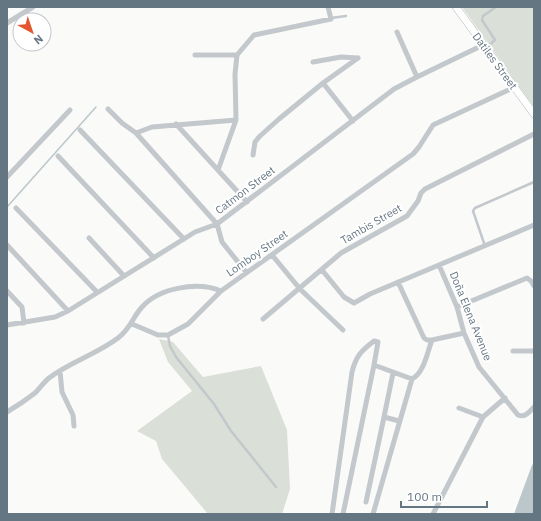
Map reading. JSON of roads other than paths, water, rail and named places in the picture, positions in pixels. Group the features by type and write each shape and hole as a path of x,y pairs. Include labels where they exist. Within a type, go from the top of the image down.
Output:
{"main road":[{"name":"Datiles Street","path":"456,7 534,114"}],"street":[{"path":"7,23 33,7"},
{"path":"218,170 236,120 235,74 237,55 254,35 331,18 328,7"},
{"path":"397,32 417,77"},
{"name":"Catmon Street","path":"7,325 55,317 68,311 184,238 195,232 217,224 394,89 484,47"},
{"path":"195,56 237,55"},
{"path":"253,155 255,142 260,136 323,84 358,58 341,57 313,62"},
{"path":"323,84 353,121"},
{"name":"Lomboy Street","path":"7,412 36,392 49,378 75,361 109,344 119,337 132,324 142,307 165,292 200,286 212,287 221,290 413,154 433,125 515,87"},
{"path":"108,109 122,123 136,133 217,224 222,242 246,272"},
{"path":"7,177 70,110"},
{"path":"136,133 152,127 236,120"},
{"path":"176,124 247,202"},
{"path":"80,130 184,238"},
{"name":"Tambis Street","path":"264,319 341,253 407,216 425,189 534,134"},
{"path":"58,156 154,258"},
{"path":"16,208 97,292"},
{"path":"322,270 344,297 354,303 370,294 534,225"},
{"path":"89,238 124,276"},
{"path":"7,245 68,311"},
{"path":"272,255 300,289 343,330"},
{"name":"Doña Elena Avenue","path":"439,265 457,307 464,333 479,367 518,415 525,415 534,408"},
{"path":"457,307 527,278 531,280 534,286"},
{"path":"398,282 424,338 427,340 432,340 464,333"},
{"path":"132,324 158,335 168,335 188,324 221,290"},
{"path":"7,291 22,308 24,323"},
{"path":"373,514 412,379 421,371 432,340"},
{"path":"332,514 352,372 355,360 359,354 374,341 378,342 374,365 343,514"},
{"path":"513,351 534,351"},
{"path":"374,365 412,379"},
{"path":"60,371 62,392 73,415 74,426"},
{"path":"366,502 393,373"},
{"path":"433,514 483,417 505,398"},
{"path":"459,408 483,417"},
{"path":"384,417 399,421"},
{"path":"372,475 383,478"}],"lane":[{"path":"484,47 495,40 482,20 483,16 496,7"},
{"path":"331,18 346,16"},
{"path":"485,246 473,211 475,208 534,182"},
{"path":"168,335 170,346 176,358 214,404 231,431 276,487"}],"waterway":[{"path":"7,207 96,107"}]}
